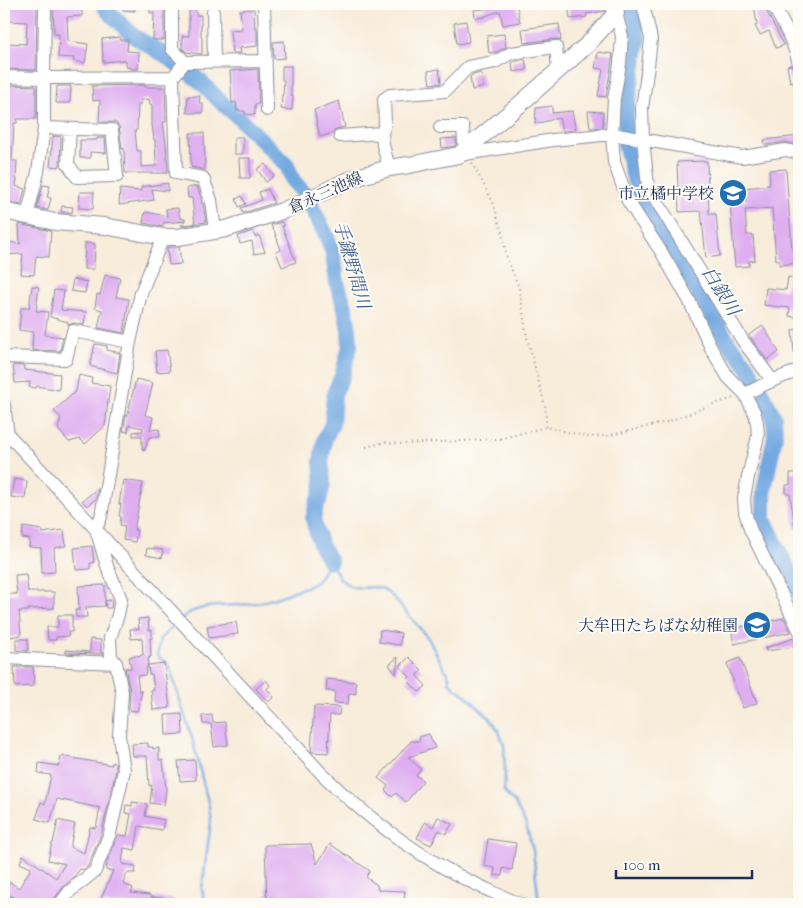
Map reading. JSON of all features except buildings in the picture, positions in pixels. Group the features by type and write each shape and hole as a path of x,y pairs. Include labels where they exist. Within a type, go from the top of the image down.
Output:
{"main road":[{"name":"倉永三池線","path":"4,211 55,222 112,228 163,237 178,237 226,229 282,211 344,182 388,168 465,153 589,43 614,8"}],"street":[{"path":"27,216 38,172 44,128 45,4"},
{"path":"172,4 172,49 184,62 265,61"},
{"path":"264,4 267,110"},
{"path":"643,4 651,39 642,108 648,187 743,341 770,381"},
{"path":"772,4 788,32 799,64"},
{"path":"614,8 622,36 620,64 614,99 612,134 614,162 628,201 662,253 689,300 712,350 728,377 748,393 755,414 758,436 744,498 745,512 750,529 799,630"},
{"path":"214,12 214,62"},
{"path":"388,168 382,134 385,124 384,99 390,96 445,91 468,67 495,62 511,53 556,47 558,71"},
{"path":"184,62 173,77 176,173 203,178 211,200 215,231"},
{"path":"4,77 173,77"},
{"path":"440,127 463,127 465,153 553,140 612,134 742,157 786,150 799,152"},
{"path":"44,128 112,130 117,176 77,177 68,164 70,129"},
{"path":"340,136 382,134"},
{"path":"60,904 70,891 95,870 110,833 124,770 119,736 122,692 116,663 111,657 110,638 118,615 120,599 107,566 96,529 101,517 130,342 141,293 163,237"},
{"path":"4,356 66,359 73,330 130,342"},
{"path":"748,393 770,381 799,371"},
{"path":"4,405 5,436 96,529 322,774 376,822 434,863 467,881 521,904"},
{"path":"4,658 116,663"},
{"path":"4,901 9,904"}],"path":[{"path":"465,153 493,202 502,232 507,259 519,287 527,337 545,406 546,427"},
{"path":"366,447 385,442 399,444 499,439 546,427 589,437 611,435 667,422 748,393"}],"waterway":[{"name":"手鎌野間川","path":"103,4 135,37 167,56 200,81 287,165 293,181 305,194 326,235 333,253 337,283 345,308 350,346 342,376 334,394 332,424 325,438 321,461 323,484 313,519 320,544 330,561"},
{"name":"白銀川","path":"630,4 636,23 638,40 626,114 625,143 638,194 728,342 748,367 774,417 775,436 764,490 764,519 799,593"},
{"path":"4,361 8,403"},
{"path":"4,466 8,446"},
{"path":"182,618 198,609 262,602 310,586 318,581 330,561 340,579 350,586 383,589 393,597 428,638 449,677 449,682 492,720 499,732 504,744 504,791 514,802 526,825 533,850 539,904"},
{"path":"176,623 160,639 157,656 169,665 192,738 209,806 211,821 202,889 205,904"}],"place":[{"name":"市立橘中学校","path":"733,193"},
{"name":"大牟田たちばな幼稚園","path":"757,625"}]}
